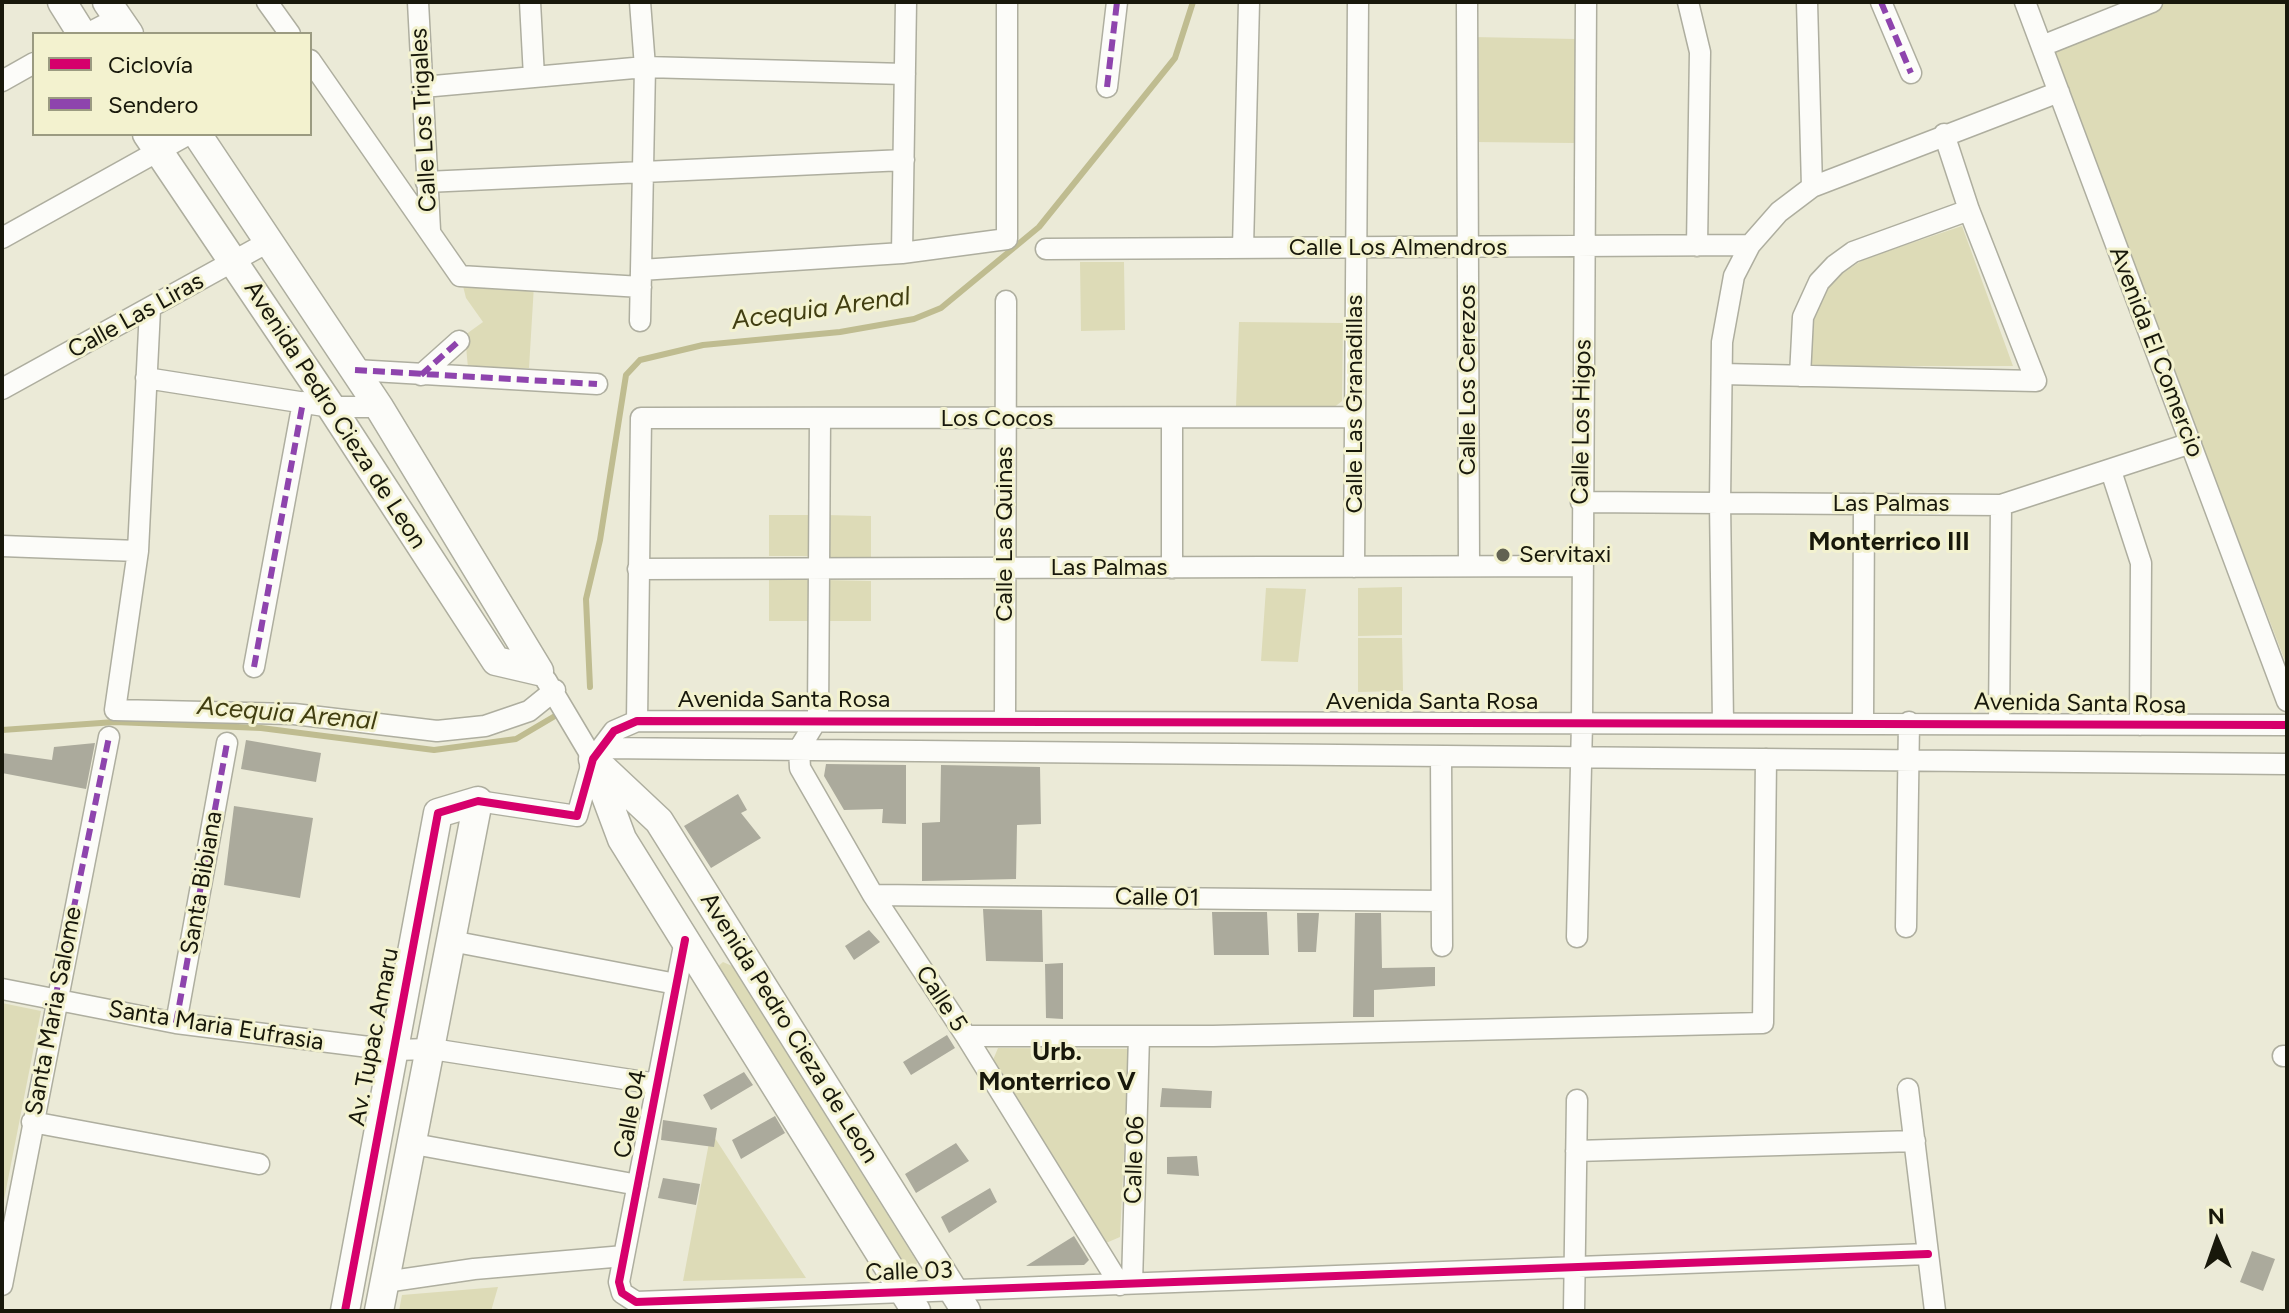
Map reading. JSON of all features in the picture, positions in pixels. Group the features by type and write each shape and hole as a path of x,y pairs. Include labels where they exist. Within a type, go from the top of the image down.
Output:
{"street":[{"path":"267,2 289,32"},
{"name":"Calle Los Trigales","path":"418,2 430,232 460,276 641,278"},
{"path":"530,2 534,77"},
{"path":"640,2 645,67 640,321"},
{"path":"902,253 906,2"},
{"path":"641,278 902,253 1007,239 1007,2"},
{"path":"1107,87 1117,2"},
{"path":"1243,248 1249,2"},
{"name":"Calle Las Granadillas","path":"1354,567 1358,2"},
{"name":"Calle Los Cerezos","path":"1467,2 1469,566"},
{"name":"Calle Los Higos","path":"1577,937 1582,757 1580,566 1586,2"},
{"path":"1688,2 1698,32 1700,52 1697,246"},
{"path":"1807,2 1812,187"},
{"path":"1881,2 1911,73"},
{"name":"Avenida El Comercio","path":"2025,2 2287,701"},
{"path":"2042,46 2152,2"},
{"path":"78,17 118,18"},
{"path":"312,63 430,232"},
{"path":"2,81 32,64"},
{"path":"423,87 645,67 905,74"},
{"path":"1723,723 1720,502 1725,308 1734,276 1750,245 1779,212 1812,187 2059,92"},
{"path":"1722,374 2036,381 1969,210 1944,134"},
{"path":"2,238 152,142 180,136"},
{"name":"Avenida Pedro Cieza de Leon","path":"198,136 379,407 557,697 597,754 659,821 960,1301"},
{"name":"Avenida Pedro Cieza de Leon","path":"152,142 331,407 496,661 557,697"},
{"path":"426,182 904,160"},
{"path":"1800,376 1803,317 1819,282 1827,273 1853,252 1969,210"},
{"name":"Calle Las Liras","path":"2,389 270,241"},
{"name":"Calle Los Almendros","path":"1046,249 1750,245"},
{"name":"Calle Las Quinas","path":"1005,720 1006,301"},
{"path":"150,309 138,551 115,710 294,714 437,731 500,721 557,697"},
{"path":"421,375 459,341"},
{"path":"355,370 597,384"},
{"path":"146,378 331,407 379,407"},
{"path":"254,667 303,402"},
{"name":"Los Cocos","path":"638,569 641,418 1353,417"},
{"path":"1172,418 1172,568"},
{"path":"799,749 818,718 820,419"},
{"name":"Las Palmas","path":"1581,502 2001,505 2191,443"},
{"path":"2111,471 2141,563 2140,725"},
{"path":"1863,723 1864,504"},
{"path":"1999,723 2001,505"},
{"path":"2,546 138,551"},
{"name":"Las Palmas","path":"638,569 1580,566"},
{"path":"379,1311 414,1144 478,801 577,816 597,754 614,731 637,721 638,569"},
{"name":"Avenida Santa Rosa","path":"637,721 818,718 2287,725"},
{"path":"1906,927 1909,722"},
{"name":"Santa Maria Salome","path":"2,1285 5,1245 109,737"},
{"name":"Santa Bibiana","path":"176,1023 227,743"},
{"name":"Avenida Santa Rosa","path":"597,754 799,749 2287,764"},
{"name":"Calle 5","path":"799,749 800,768 873,895 1126,1284"},
{"name":"Avenida Pedro Cieza de Leon","path":"597,754 622,839 910,1301"},
{"path":"1441,756 1442,946"},
{"path":"966,1036 1213,1036 1763,1023 1766,759"},
{"name":"Av. Tupac Amaru","path":"345,1311 438,813 478,801"},
{"name":"Calle 01","path":"873,895 1441,901"},
{"name":"Calle 04","path":"624,1295 619,1282 685,940"},
{"path":"451,941 676,984"},
{"name":"Santa Maria Eufrasia","path":"2,989 176,1023 393,1050 432,1049 657,1084"},
{"name":"Calle 06","path":"1126,1284 1139,1036"},
{"path":"1908,1089 1935,1311"},
{"path":"1574,1311 1577,1100"},
{"path":"32,1122 259,1164"},
{"path":"1576,1151 1915,1141"},
{"path":"414,1144 638,1185"},
{"name":"Calle 03","path":"624,1295 643,1303 960,1301 1126,1284 1928,1254"},
{"path":"385,1282 474,1269 624,1256"}],"shaded area":[{"path":"2168,2 2287,2 2287,666 2049,49"},
{"path":"1473,37 1576,39 1574,143 1473,142"},
{"path":"1962,226 2013,366 1808,366 1812,315 1825,291 1843,273 1864,259"},
{"path":"1080,262 1124,262 1125,330 1081,331"},
{"path":"462,282 534,285 529,368 468,368 465,335 483,322 466,298"},
{"path":"1239,322 1343,323 1342,401 1332,409 1236,407"},
{"path":"769,515 813,515 813,556 769,556"},
{"path":"825,515 871,516 871,557 825,557"},
{"path":"769,579 813,579 814,621 769,621"},
{"path":"825,580 871,581 871,621 825,621"},
{"path":"1402,587 1402,635 1358,636 1358,588"},
{"path":"1266,588 1306,589 1298,662 1261,661"},
{"path":"1358,638 1402,638 1403,691 1358,692"},
{"path":"723,962 732,966 917,1262 914,1273 906,1274 715,969"},
{"path":"2,1003 41,1011 2,1210"},
{"path":"998,1048 1129,1049 1120,1237 1106,1243 993,1060"},
{"path":"711,1132 806,1278 683,1281"},
{"path":"498,1287 491,1311 399,1311 402,1295"}],"building":[{"path":"246,740 321,753 316,782 241,769"},
{"path":"95,743 86,789 2,773 2,753 52,760 54,747"},
{"path":"826,764 906,765 906,824 882,823 883,809 844,810 824,776"},
{"path":"941,765 1040,767 1041,824 1017,825 1016,879 922,881 922,823 940,822"},
{"path":"738,794 747,810 741,813 761,838 711,868 684,826"},
{"path":"234,806 313,818 300,898 224,885"},
{"path":"983,909 1042,910 1043,962 986,961"},
{"path":"1212,912 1267,912 1269,955 1214,955"},
{"path":"1297,913 1319,913 1316,952 1298,952"},
{"path":"1355,913 1381,913 1382,968 1435,967 1435,986 1374,990 1374,1017 1353,1017"},
{"path":"869,930 880,942 854,960 845,946"},
{"path":"1063,963 1063,1019 1046,1018 1045,964"},
{"path":"947,1035 955,1048 911,1075 903,1062"},
{"path":"744,1072 753,1085 711,1110 703,1095"},
{"path":"1162,1088 1212,1091 1211,1108 1160,1107"},
{"path":"775,1116 785,1133 741,1159 732,1140"},
{"path":"663,1120 717,1128 714,1147 661,1140"},
{"path":"956,1143 969,1161 916,1193 905,1174"},
{"path":"1197,1156 1199,1176 1167,1174 1167,1157"},
{"path":"663,1178 700,1184 696,1205 658,1198"},
{"path":"990,1188 997,1202 949,1233 941,1217"},
{"path":"1074,1236 1089,1260 1084,1265 1026,1266"},
{"path":"2252,1251 2275,1259 2263,1291 2240,1282"}],"waterway":[{"name":"Acequia Arenal","path":"590,687 586,599 600,540 626,375 640,360 703,345 840,332 914,319 941,308 1039,227 1175,58 1193,2"},
{"name":"Acequia Arenal","path":"2,730 115,722 261,728 434,750 516,739 560,713"}],"marked path":[{"path":"1107,87 1117,2"},
{"path":"1881,2 1911,73"},
{"path":"421,375 459,341"},
{"path":"355,370 597,384"},
{"path":"254,667 303,402"},
{"path":"55,999 109,737"},
{"path":"176,1023 227,743"}],"cycle path":[{"path":"345,1311 438,813 478,801 577,816 593,759 614,731 637,721 2287,725"},
{"path":"685,940 619,1282 622,1293 636,1302 1928,1254"}],"place":[{"name":"Servitaxi","path":"1503,555"}],"district":[{"name":"Monterrico III","path":"1889,542"},
{"name":"Urb. Monterrico V","path":"1057,1067"}]}
